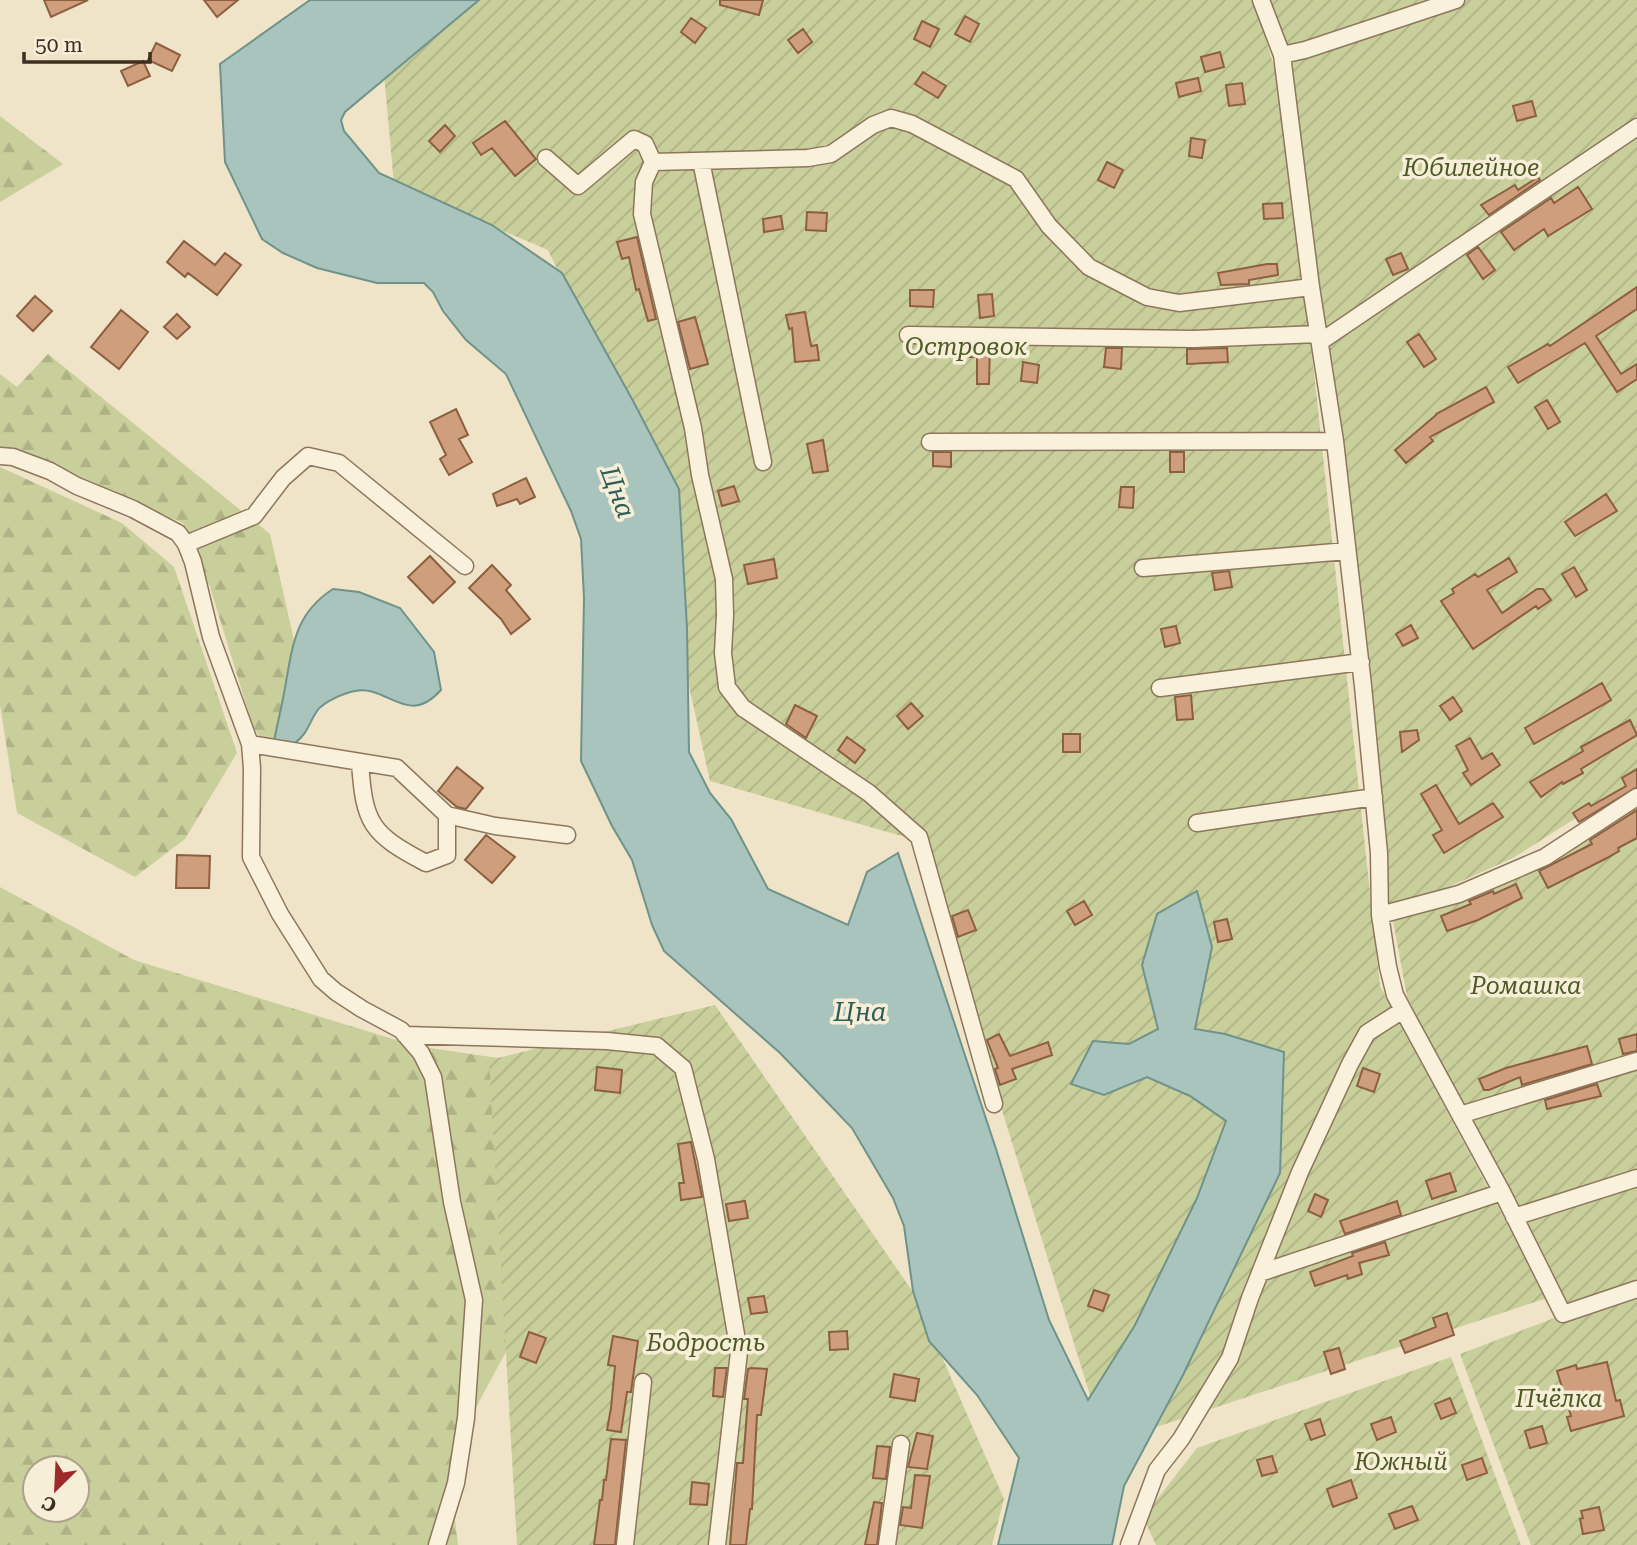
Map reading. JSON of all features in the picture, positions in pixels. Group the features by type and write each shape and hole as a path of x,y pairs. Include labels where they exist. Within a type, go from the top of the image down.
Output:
{"street":[{"path":"1261,0 1282,55 1311,287 1335,441 1374,796 1380,915 1395,995 1502,1192 1563,1314 1637,1289"},
{"path":"1282,55 1305,50 1456,0"},
{"path":"653,162 808,158 831,154 873,125 891,118 912,124 1016,179 1049,226 1089,267 1147,297 1179,303 1311,287"},
{"path":"908,335 1319,338 1637,127"},
{"path":"546,158 578,186 634,139 645,144 653,162 644,182 642,214 693,428 700,475 724,579 723,653 727,687 743,708 869,793 919,837 994,1104"},
{"path":"701,161 763,462"},
{"path":"930,442 1335,441"},
{"path":"0,456 13,457 50,471 133,509 178,533 186,544 211,637 250,744 251,857 280,914 321,979 335,992 401,1030 421,1053 437,1090 452,1202 474,1300 466,1418 456,1483 437,1545"},
{"path":"186,544 254,516 284,478 308,457 339,463 465,566"},
{"path":"1143,568 1347,551"},
{"path":"1160,688 1361,662"},
{"path":"250,744 397,768 447,815 495,826 567,835"},
{"path":"359,762 362,795 371,824 392,846 426,863 447,855 447,815"},
{"path":"1197,823 1374,796"},
{"path":"1380,915 1459,894 1545,857 1637,797"},
{"path":"1129,1545 1157,1470 1181,1439 1230,1358 1300,1172 1350,1064 1367,1032 1403,1010"},
{"path":"405,1035 607,1041 657,1046 683,1068 706,1159 739,1352 717,1545"},
{"path":"1460,1115 1637,1061"},
{"path":"1514,1217 1637,1178"},
{"path":"1260,1273 1502,1192"},
{"path":"625,1545 643,1382"},
{"path":"887,1545 901,1444"}],"green space":[{"name":"Островок","path":"457,0 1252,0 1275,70 1306,298 1380,986 1547,1298 1105,1444 919,841 710,781 630,419 548,250 394,185 383,63"},
{"name":"Юбилейное","path":"1266,0 1637,0 1637,779 1513,858 1442,890 1389,903 1347,485 1287,48"},
{"path":"0,116 63,164 0,202"},
{"path":"48,354 270,534 294,640 274,741 261,738 253,727 210,587 183,523 0,447 0,374 17,387"},
{"path":"0,467 122,523 174,567 237,753 185,839 135,877 17,813 0,705"},
{"name":"Ромашка","path":"1637,793 1637,1287 1569,1310 1407,997 1392,915 1517,869"},
{"path":"0,887 134,960 416,1046 540,1064 530,1307 473,1413 455,1520 458,1545 0,1545"},
{"name":"Бодрость","path":"715,1005 915,1295 1004,1499 992,1545 517,1545 489,1060"},
{"name":"Пчёлка","path":"1637,1291 1637,1545 1531,1545 1460,1354 1557,1317"},
{"name":"Южный","path":"1451,1357 1521,1545 1156,1545 1143,1517 1197,1448"}],"water":[{"name":"Цна","path":"310,0 479,0 345,112 341,120 344,131 379,173 492,225 562,273 679,489 687,628 689,752 710,793 731,819 768,889 848,925 867,872 898,853 996,1149 1049,1320 1088,1400 1135,1325 1197,1198 1226,1121 1190,1096 1147,1077 1104,1095 1071,1084 1093,1041 1129,1044 1158,1029 1142,965 1157,914 1197,891 1212,947 1195,1029 1225,1034 1284,1052 1280,1173 1183,1375 1124,1486 1112,1545 998,1545 1019,1458 977,1395 929,1341 913,1291 904,1226 893,1198 852,1128 780,1053 664,951 652,925 632,860 612,826 581,761 584,598 581,539 571,511 506,374 466,340 424,283 377,283 317,268 283,253 262,239 225,162 220,64"},
{"path":"333,589 359,592 400,608 434,652 441,690 429,701 418,705 407,705 377,693 350,692 324,704 295,743 274,741 294,641 311,608"}],"building":[{"path":"44,0 88,0 51,17"},
{"path":"204,0 238,0 217,17"},
{"path":"720,0 763,0 759,15 720,5"},
{"path":"965,16 979,24 970,42 955,34"},
{"path":"691,18 706,28 695,43 681,32"},
{"path":"922,21 939,29 930,47 914,39"},
{"path":"803,29 812,42 798,53 788,40"},
{"path":"156,43 180,55 172,71 148,60"},
{"path":"1220,52 1224,67 1205,72 1201,57"},
{"path":"143,61 150,76 128,86 121,71"},
{"path":"923,72 946,86 938,98 915,84"},
{"path":"1198,78 1201,91 1179,97 1176,83"},
{"path":"1242,83 1245,104 1229,106 1226,85"},
{"path":"1532,101 1536,116 1517,121 1513,106"},
{"path":"505,121 536,159 515,176 492,148 481,155 473,143"},
{"path":"445,125 455,136 440,152 429,141"},
{"path":"1191,138 1205,140 1202,158 1189,156"},
{"path":"1107,162 1123,170 1114,188 1098,180"},
{"path":"1538,177 1540,180 1489,215 1481,205 1515,185 1518,190"},
{"path":"1578,187 1592,209 1548,236 1544,229 1514,250 1501,232 1551,198 1554,203"},
{"path":"1282,203 1283,218 1264,219 1263,204"},
{"path":"807,212 827,213 826,231 806,230"},
{"path":"781,216 783,229 764,232 763,219"},
{"path":"637,237 656,319 648,321 639,289 636,290 629,257 622,259 617,242"},
{"path":"184,241 215,265 225,253 241,265 217,295 188,273 185,277 167,262"},
{"path":"1478,247 1495,270 1483,279 1467,255"},
{"path":"1401,253 1408,269 1393,275 1386,259"},
{"path":"1277,264 1278,275 1249,280 1249,284 1221,285 1218,273"},
{"path":"1637,287 1637,309 1596,336 1621,374 1637,364 1637,379 1617,392 1585,343 1518,383 1508,367 1548,344 1550,346"},
{"path":"910,290 934,290 933,307 910,306"},
{"path":"992,294 994,316 980,318 978,295"},
{"path":"35,296 52,311 33,331 17,316"},
{"path":"121,310 148,332 119,369 91,347"},
{"path":"805,312 811,346 817,345 819,360 795,362 792,328 789,329 786,315"},
{"path":"177,314 190,327 177,339 164,327"},
{"path":"695,317 708,364 690,369 678,322"},
{"path":"1419,334 1436,359 1424,367 1407,342"},
{"path":"954,346 990,347 989,384 977,384 977,357 954,357"},
{"path":"1106,348 1122,348 1121,369 1104,367"},
{"path":"1227,348 1228,362 1187,364 1187,349"},
{"path":"1023,362 1039,365 1037,383 1021,381"},
{"path":"1486,387 1494,402 1430,437 1433,441 1406,463 1395,450 1436,414"},
{"path":"1547,400 1560,422 1548,429 1535,407"},
{"path":"456,409 468,435 459,439 472,462 449,475 440,459 446,455 430,422"},
{"path":"823,440 828,471 813,473 807,444"},
{"path":"933,452 951,452 951,467 933,466"},
{"path":"1170,452 1184,452 1184,472 1170,472"},
{"path":"526,478 535,497 520,504 517,499 497,506 493,494"},
{"path":"734,486 739,501 722,506 718,491"},
{"path":"1121,487 1134,487 1133,508 1119,507"},
{"path":"1606,494 1617,511 1575,536 1565,522"},
{"path":"430,556 455,582 433,603 408,577"},
{"path":"1509,558 1517,572 1487,590 1502,613 1537,589 1543,589 1551,600 1538,609 1536,606 1473,649 1441,601 1454,593 1452,589 1475,574 1478,577"},
{"path":"774,559 777,578 748,584 744,565"},
{"path":"492,565 511,585 506,590 530,619 511,634 501,619 469,588"},
{"path":"1574,567 1587,590 1576,597 1562,574"},
{"path":"1229,571 1232,587 1215,590 1212,573"},
{"path":"1411,625 1418,638 1403,646 1396,634"},
{"path":"1176,626 1180,643 1165,647 1161,629"},
{"path":"1602,683 1611,700 1534,744 1525,728"},
{"path":"1191,695 1193,719 1177,720 1175,697"},
{"path":"1453,697 1462,711 1450,720 1440,706"},
{"path":"911,703 923,716 908,729 897,716"},
{"path":"795,705 817,716 806,738 786,724"},
{"path":"1630,720 1637,735 1581,769 1583,773 1563,784 1562,782 1541,797 1530,782 1583,751 1581,747"},
{"path":"1417,730 1419,740 1402,752 1400,732"},
{"path":"1063,734 1080,734 1080,752 1063,752"},
{"path":"847,737 865,750 855,763 838,750"},
{"path":"1470,738 1482,759 1492,753 1500,765 1471,785 1463,773 1468,770 1456,746"},
{"path":"457,767 483,788 466,809 457,807 438,791"},
{"path":"1637,769 1637,787 1579,822 1573,813 1626,786 1622,778"},
{"path":"1436,785 1459,824 1493,803 1503,817 1444,853 1433,835 1442,830 1421,794"},
{"path":"1637,810 1637,838 1618,848 1619,851 1607,858 1548,888 1539,871 1592,844 1590,840"},
{"path":"486,835 515,857 492,883 465,860"},
{"path":"177,855 210,856 209,888 176,888"},
{"path":"1516,884 1522,898 1478,920 1447,931 1441,916 1471,904 1469,901"},
{"path":"1084,901 1092,915 1075,925 1067,911"},
{"path":"968,910 976,930 958,937 952,916"},
{"path":"1227,919 1232,939 1218,942 1214,922"},
{"path":"999,1034 1010,1056 1048,1042 1052,1055 1012,1069 1016,1079 1000,1085 995,1069 998,1068 987,1040"},
{"path":"1637,1034 1637,1051 1623,1054 1619,1039"},
{"path":"1587,1046 1592,1064 1522,1085 1520,1077 1489,1090 1484,1090 1479,1079 1506,1068"},
{"path":"597,1067 622,1070 620,1093 595,1090"},
{"path":"1363,1068 1380,1074 1374,1092 1357,1086"},
{"path":"1597,1084 1601,1096 1547,1109 1545,1100"},
{"path":"691,1142 702,1197 681,1200 679,1183 684,1183 678,1144"},
{"path":"1450,1173 1456,1191 1432,1199 1426,1181"},
{"path":"1315,1194 1328,1200 1321,1217 1308,1211"},
{"path":"745,1201 748,1218 729,1221 726,1204"},
{"path":"1397,1201 1401,1215 1345,1234 1340,1221"},
{"path":"1385,1242 1389,1255 1359,1263 1362,1274 1348,1279 1347,1275 1315,1286 1310,1272"},
{"path":"1094,1290 1109,1295 1103,1311 1088,1306"},
{"path":"764,1296 767,1312 751,1314 748,1298"},
{"path":"1447,1313 1454,1335 1405,1353 1400,1341 1436,1327 1433,1318"},
{"path":"847,1331 848,1349 830,1350 829,1332"},
{"path":"529,1332 546,1338 536,1363 520,1357"},
{"path":"613,1336 638,1341 631,1392 627,1392 621,1432 607,1430 615,1366 608,1365"},
{"path":"1339,1348 1345,1369 1331,1374 1324,1352"},
{"path":"1607,1362 1616,1401 1620,1400 1624,1416 1571,1431 1567,1417 1571,1416 1557,1371 1576,1365 1577,1369"},
{"path":"715,1368 727,1368 723,1397 713,1396"},
{"path":"748,1369 767,1369 761,1415 757,1415 752,1509 746,1545 730,1545 737,1463 743,1463 748,1399 744,1399"},
{"path":"894,1374 919,1379 915,1401 890,1397"},
{"path":"1450,1398 1456,1413 1441,1419 1435,1404"},
{"path":"1391,1417 1396,1432 1377,1440 1371,1424"},
{"path":"1320,1419 1325,1435 1311,1440 1305,1424"},
{"path":"1542,1426 1547,1443 1530,1448 1525,1431"},
{"path":"917,1433 933,1436 927,1469 908,1467"},
{"path":"611,1439 626,1440 615,1545 594,1545 600,1500 606,1480"},
{"path":"877,1446 890,1447 886,1479 873,1478"},
{"path":"1272,1456 1277,1472 1262,1476 1257,1460"},
{"path":"1482,1458 1487,1473 1467,1480 1462,1465"},
{"path":"915,1475 930,1476 922,1528 900,1525 903,1507 911,1508"},
{"path":"1351,1480 1357,1498 1333,1507 1327,1489"},
{"path":"692,1482 709,1484 707,1505 690,1504"},
{"path":"874,1502 882,1503 877,1545 865,1545"},
{"path":"1412,1506 1418,1520 1395,1529 1389,1514"},
{"path":"1599,1507 1604,1530 1583,1534 1581,1511"}]}
